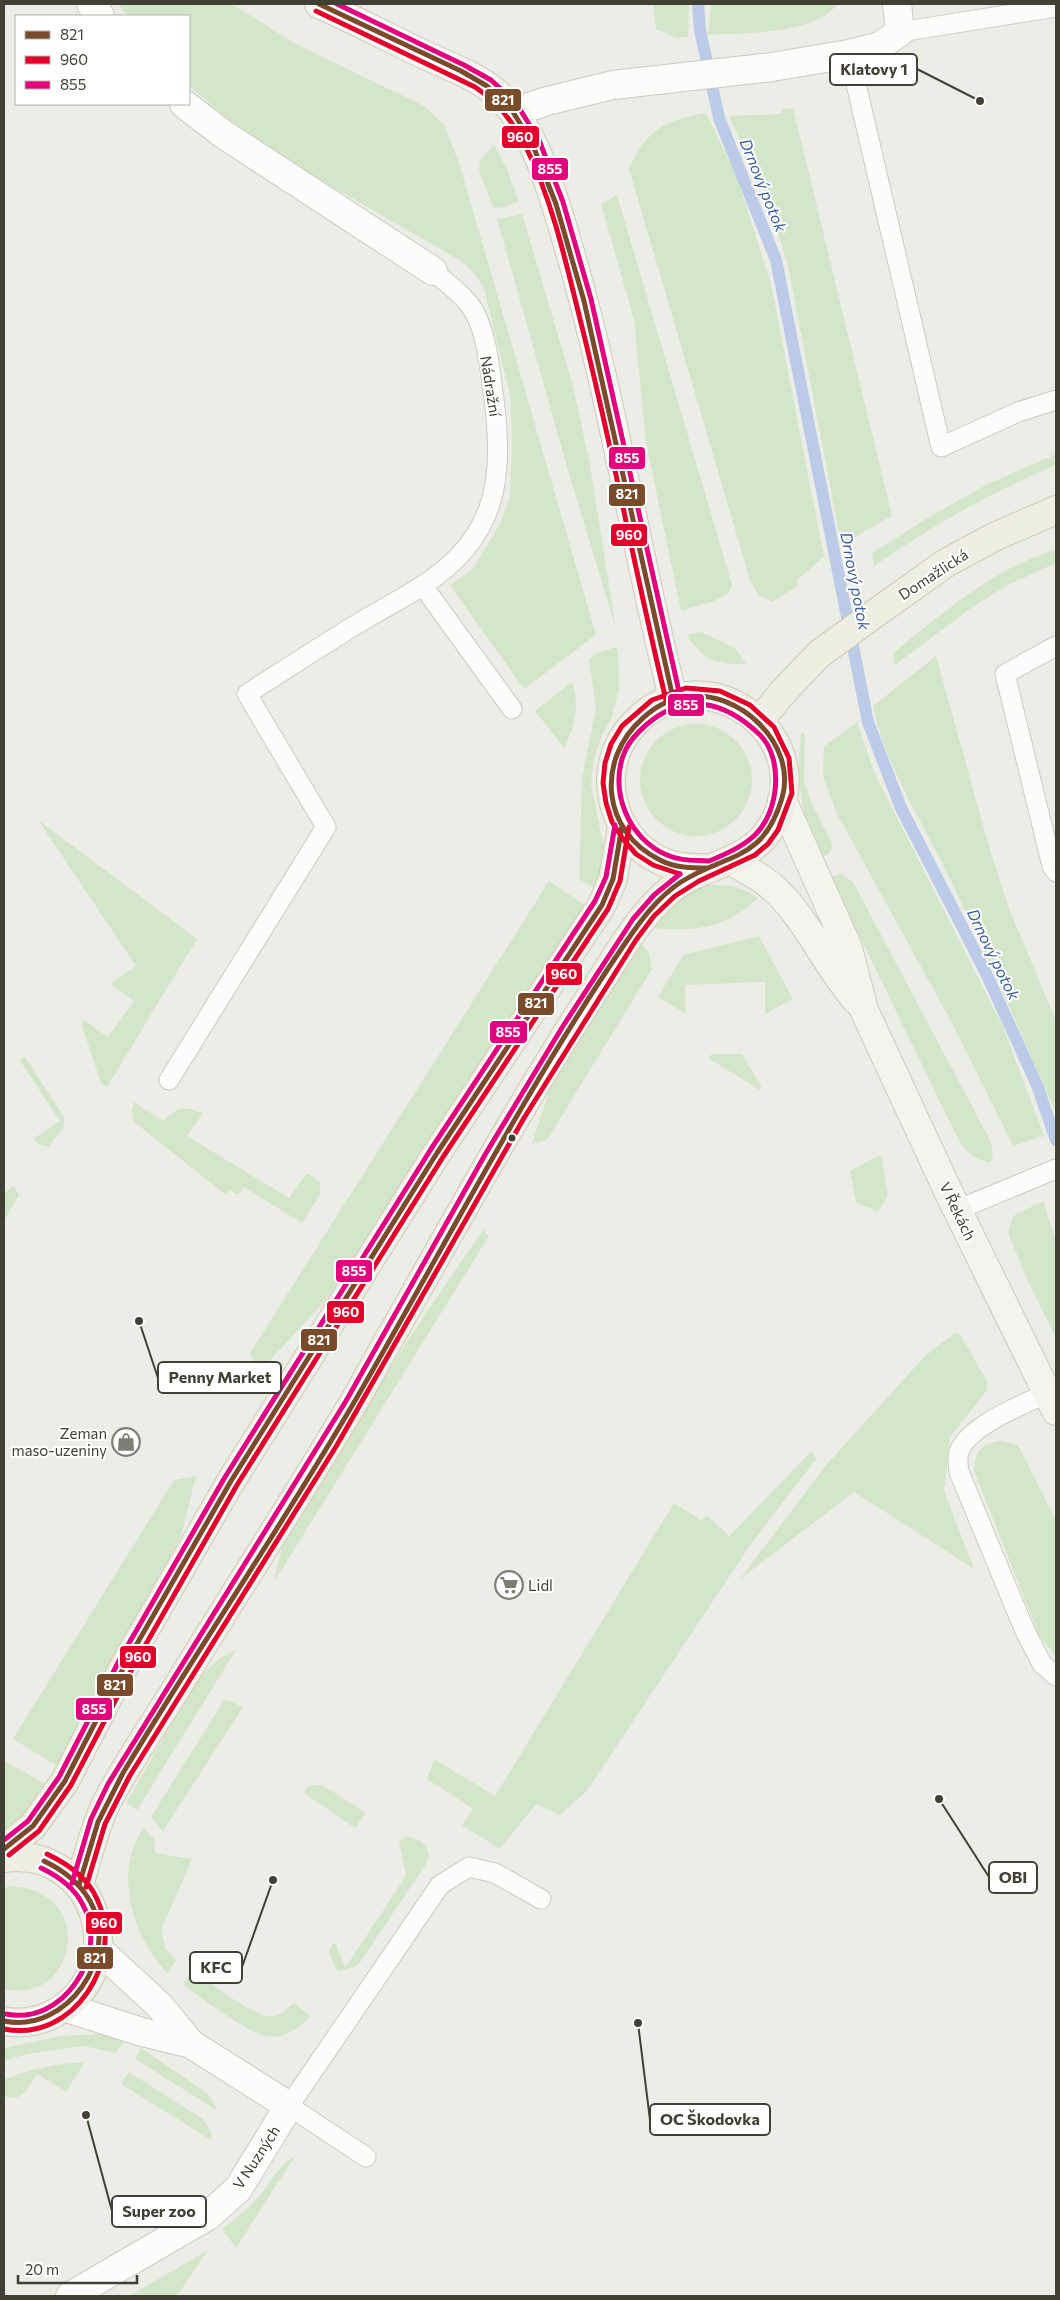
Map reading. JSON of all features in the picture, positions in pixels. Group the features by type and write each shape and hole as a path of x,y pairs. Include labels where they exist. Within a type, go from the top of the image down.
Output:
{"main road":[{"name":"Domažlická","path":"760,721 784,691 819,654 880,610 946,563 994,537 1056,510"},
{"path":"79,1885 106,1804 354,1403 548,1060 636,926 671,889 720,865 755,846 772,826 782,800 784,779 781,758 772,738 760,721 739,705 714,697 688,695 673,698 638,718 620,741 611,768 611,798 622,826 638,846 658,860 683,868 720,865"},
{"path":"4,1850 33,1826 65,1781 127,1662 231,1481 438,1152 602,905 613,878 622,826"},
{"path":"4,1858 16,1856 39,1859 61,1870 79,1885 91,1905 98,1927 98,1950 92,1971 81,1991 64,2007 50,2016 4,2035"},
{"path":"4,2022 34,2021"}],"street":[{"path":"91,4 99,15"},
{"path":"515,112 566,96 613,85 772,67 849,54 880,46 900,32 897,4"},
{"path":"327,5 466,73 494,91 515,112 537,154 553,198 585,303 656,630 673,698"},
{"name":"Nádražní","path":"185,105 223,134 432,271"},
{"name":"V Řekách","path":"782,800 848,948 864,1010 957,1210 1052,1402"},
{"name":"V Řekách","path":"720,865 771,885 785,901 843,986 864,1010"},
{"path":"98,1950 159,2005 191,2044"},
{"path":"64,2007 191,2044 289,2106"},
{"name":"V Nuzných","path":"70,2296 208,2216 238,2189 289,2106"}],"lane":[{"path":"900,32 1056,7"},
{"path":"849,54 941,447 1018,412 1056,400"},
{"name":"Nádražní","path":"169,1080 326,827 247,694 367,618 423,586 453,560 472,539 486,516 497,480 499,451 490,371 476,316 463,296 432,271"},
{"path":"423,586 512,709"},
{"path":"1056,646 1005,674 1052,866 1056,872"},
{"path":"957,1210 1056,1169"},
{"path":"1052,1402 978,1429 965,1442 958,1455 958,1472 1025,1631 1042,1664 1056,1676"},
{"path":"366,2157 289,2106 440,1885 469,1867 495,1873 541,1899"}],"green space":[{"path":"122,4 232,4 296,44 424,106 444,124 460,166 596,635 524,689 450,585 472,570 501,522 510,496 512,443 510,395 484,288 473,272 461,261 258,144 190,87 190,15 126,15 120,6"},
{"path":"653,4 689,4 688,37 676,38 656,29"},
{"path":"711,4 838,4 812,22 795,27 759,32 708,35"},
{"path":"793,108 892,516 865,531 842,548 788,266 767,196 729,116 780,114 783,109"},
{"path":"706,113 737,177 771,284 824,557 797,580 798,586 772,602 758,595 750,580 629,169 642,145 658,129 679,119"},
{"path":"494,145 506,167 519,202 500,208 493,207 479,171 480,160"},
{"path":"617,195 732,585 729,593 714,601 681,611 646,442 634,320 601,204"},
{"path":"522,214 573,386 590,465 616,629 570,477 497,219"},
{"path":"1056,454 1056,465 1032,475 962,511 874,566 872,553 929,517 988,484"},
{"path":"1056,550 1056,563 1008,585 971,608 895,665 893,653 970,593 1011,568"},
{"path":"701,632 735,648 746,664 719,662 705,655 698,650 687,635"},
{"path":"615,647 618,650 619,689 611,719 602,735 594,759 591,785 604,849 602,868 595,888 579,879 582,778 596,708 589,660 593,655"},
{"path":"936,656 988,843 1009,909 1056,1020 1056,1114 974,930 894,768 878,726 873,706"},
{"path":"572,682 576,708 571,732 564,748 535,711"},
{"path":"857,722 874,772 1003,1027 1044,1136 1013,1146 953,1025 837,814 823,776 824,746"},
{"path":"696,724 717,728 736,740 748,759 752,780 748,801 736,820 717,832 696,836 675,832 656,820 644,801 640,780 644,759 656,740 675,728"},
{"path":"802,732 805,734 804,781 812,804 832,844 831,851 827,855 822,856 809,829 801,796 799,763"},
{"path":"38,820 197,939 107,1087 101,1083 82,1026 84,1020 108,1037 134,1001 110,984 136,966"},
{"path":"841,874 853,882 987,1134 993,1153 990,1163 970,1154 957,1137 831,877"},
{"path":"549,881 586,906 326,1300 259,1372 250,1353"},
{"path":"707,885 722,885 746,890 758,898 735,916 710,926 683,929 654,928 677,902"},
{"path":"759,936 793,999 765,1014 765,982 685,985 686,1014 658,997 683,955"},
{"path":"641,943 649,953 652,969 547,1140 532,1144 556,1068"},
{"path":"712,1054 742,1054 761,1086 760,1090 708,1058"},
{"path":"25,1057 64,1117 64,1127 48,1147 39,1144 33,1139 60,1121 19,1059"},
{"path":"134,1102 163,1121 173,1112 186,1108 203,1113 187,1136 289,1198 307,1173 320,1182 320,1194 302,1223 244,1187 238,1195 230,1190 226,1195 134,1122 132,1111"},
{"path":"881,1156 888,1196 878,1212 856,1202 850,1171"},
{"path":"14,1186 19,1195 4,1221 4,1193"},
{"path":"1043,1201 1056,1241 1056,1338 1027,1279 1008,1233 1013,1216"},
{"path":"483,1230 489,1236 274,1582 285,1542 302,1506 396,1358"},
{"path":"955,1333 960,1334 987,1381 987,1390 950,1437 944,1491 974,1569 854,1492 739,1580 827,1464 925,1356"},
{"path":"1002,1441 1018,1445 1056,1520 1056,1657 1039,1635 974,1471 976,1458 981,1449 989,1444"},
{"path":"812,1451 816,1459 751,1544 586,1792 560,1815 536,1804 500,1849 462,1825 473,1809 427,1779 434,1759 495,1796 674,1503 701,1520 707,1515 729,1536"},
{"path":"196,1476 181,1536 57,1766 13,1739 174,1480"},
{"path":"236,1650 137,1810 126,1803 197,1679 217,1660"},
{"path":"225,1699 243,1707 163,1831 151,1817"},
{"path":"4,1761 46,1784 29,1810 4,1830"},
{"path":"314,1785 324,1786 366,1813 355,1828 304,1793 307,1787"},
{"path":"144,1828 154,1839 155,1853 192,1859 161,1930 165,1948 176,1960 167,1973 145,1941 136,1923 131,1903 128,1884 129,1864 134,1845"},
{"path":"405,1837 414,1838 424,1844 429,1856 426,1864 359,1964 339,1971 335,1968 329,1952 333,1943 336,1944 345,1968 406,1876 399,1842"},
{"path":"11,1886 39,1893 57,1907 66,1925 68,1946 61,1965 48,1981 29,1990 4,1989 4,1888"},
{"path":"192,1970 244,2006 256,2012 274,2016 288,2009 294,2003 310,2016 296,2029 285,2035 272,2037 256,2033 223,2014 183,1985"},
{"path":"103,2034 126,2041 115,2053 84,2046 27,2054 4,2061 4,2048 61,2036"},
{"path":"141,2048 208,2094 218,2111 135,2059"},
{"path":"85,2062 66,2092 37,2074 28,2089 20,2096 11,2098 4,2096 4,2080 44,2067"},
{"path":"129,2072 204,2120 211,2132 211,2140 121,2084"},
{"path":"295,2156 236,2248 222,2229 252,2204 280,2168"},
{"path":"207,2251 177,2296 129,2296"}],"waterway":[{"name":"Drnový potok","path":"698,4 700,30 719,118 776,260 868,722 901,808 985,971 1037,1085 1056,1140"}],"transit line":[{"name":"821","path":"319,4 461,71 487,86 510,107 532,143 556,204 584,301 673,698"},
{"name":"855","path":"337,4 464,65 491,80 516,103 539,140 563,202 591,299 680,696"},
{"name":"960","path":"316,11 475,87 491,99 505,114 526,147 552,212 571,281 666,700"},
{"name":"960","path":"86,1887 105,1824 129,1777 337,1445 524,1118 636,940 654,916 675,896 699,881 755,855 768,844 778,830 792,793 789,758 774,727 750,705 720,691 686,688 652,700 622,726 611,744 605,763 603,783 606,803 612,822 623,839 636,854 653,865 680,874"},
{"name":"821","path":"79,1885 98,1822 123,1773 328,1446 520,1110 589,997 650,909 681,882 698,872 729,859 742,853 754,845 765,834 774,819 782,798 785,778 781,758 772,740 759,724 743,711 725,701 705,697 685,697 673,700 652,710 628,735 617,754 612,774 612,794 616,814 626,832 641,848 672,865 690,868 708,868"},
{"name":"855","path":"708,861 677,858 653,847 632,825 625,811 619,781 620,766 625,751 637,733 661,714 675,707 690,704 704,704 719,708 747,723 768,745 775,771 776,785 773,800 763,825 745,843 709,861"},
{"name":"855","path":"4,1840 28,1821 59,1777 121,1657 225,1477 431,1149 595,901 606,877 615,825"},
{"name":"821","path":"4,1849 33,1826 65,1781 127,1661 231,1481 437,1153 602,905 613,879 622,826"},
{"name":"960","path":"9,1855 39,1831 71,1785 134,1665 237,1485 443,1157 608,909 620,881 629,827"},
{"name":"855","path":"72,1883 91,1819 108,1784 346,1401 486,1153 563,1026 633,919 654,895 680,874"},
{"name":"960","path":"4,2029 29,2030 52,2023 72,2010 88,1992 99,1971 105,1947 104,1923 93,1891 76,1872 47,1854"},
{"name":"821","path":"4,2021 27,2022 48,2015 67,2003 82,1986 93,1967 98,1945 98,1922 90,1901 70,1877 44,1861"},
{"name":"855","path":"6,2014 27,2015 46,2009 63,1998 76,1982 86,1964 90,1944 90,1924 83,1905 65,1883 41,1868"}],"place":[{"name":"Klatovy 1","path":"980,101"},
{"name":"Penny Market","path":"139,1321"},
{"name":"Zeman maso-uzeniny","path":"126,1442"},
{"name":"Lidl","path":"509,1585"},
{"name":"OBI","path":"939,1799"},
{"name":"KFC","path":"273,1880"},
{"name":"OC Škodovka","path":"638,2023"},
{"name":"Super zoo","path":"86,2115"}]}
